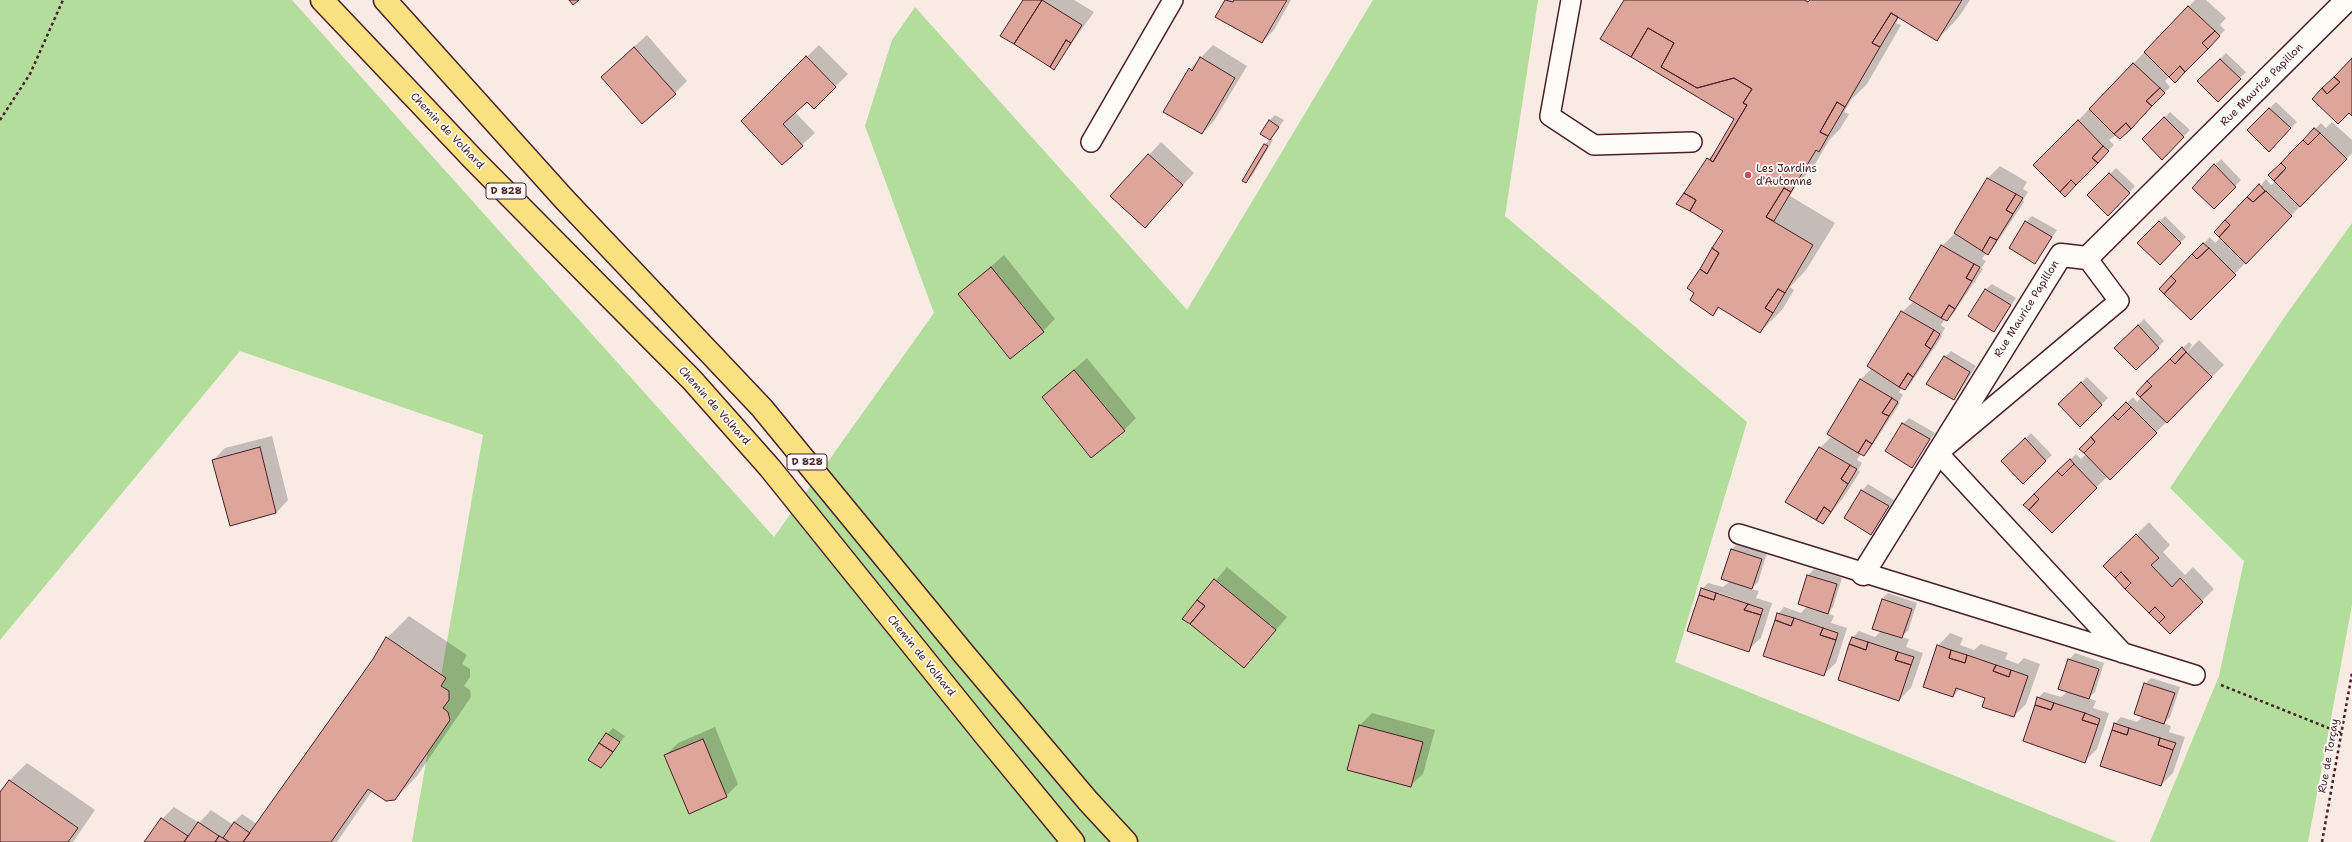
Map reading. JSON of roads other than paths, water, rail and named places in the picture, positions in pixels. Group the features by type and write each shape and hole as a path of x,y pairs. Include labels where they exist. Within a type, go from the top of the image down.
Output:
{"main road":[{"name":"Chemin de Volhard","path":"322,0 475,161 692,380 770,468 985,736 1073,842"},
{"name":"D 828","path":"385,0 565,200 762,408 1088,802 1126,842"}],"street":[{"name":"Rue Maurice Papillon","path":"1863,574 2061,255 2087,258 2347,0"}],"lane":[{"path":"1091,142 1173,0"},
{"path":"1571,0 1550,116 1594,145 1692,142"},
{"path":"2087,258 2119,301 1938,453 2123,653"},
{"path":"1739,534 1863,574 2194,675"}],"place":[{"name":"Les Jardins d'Automne","path":"1748,175"}]}
